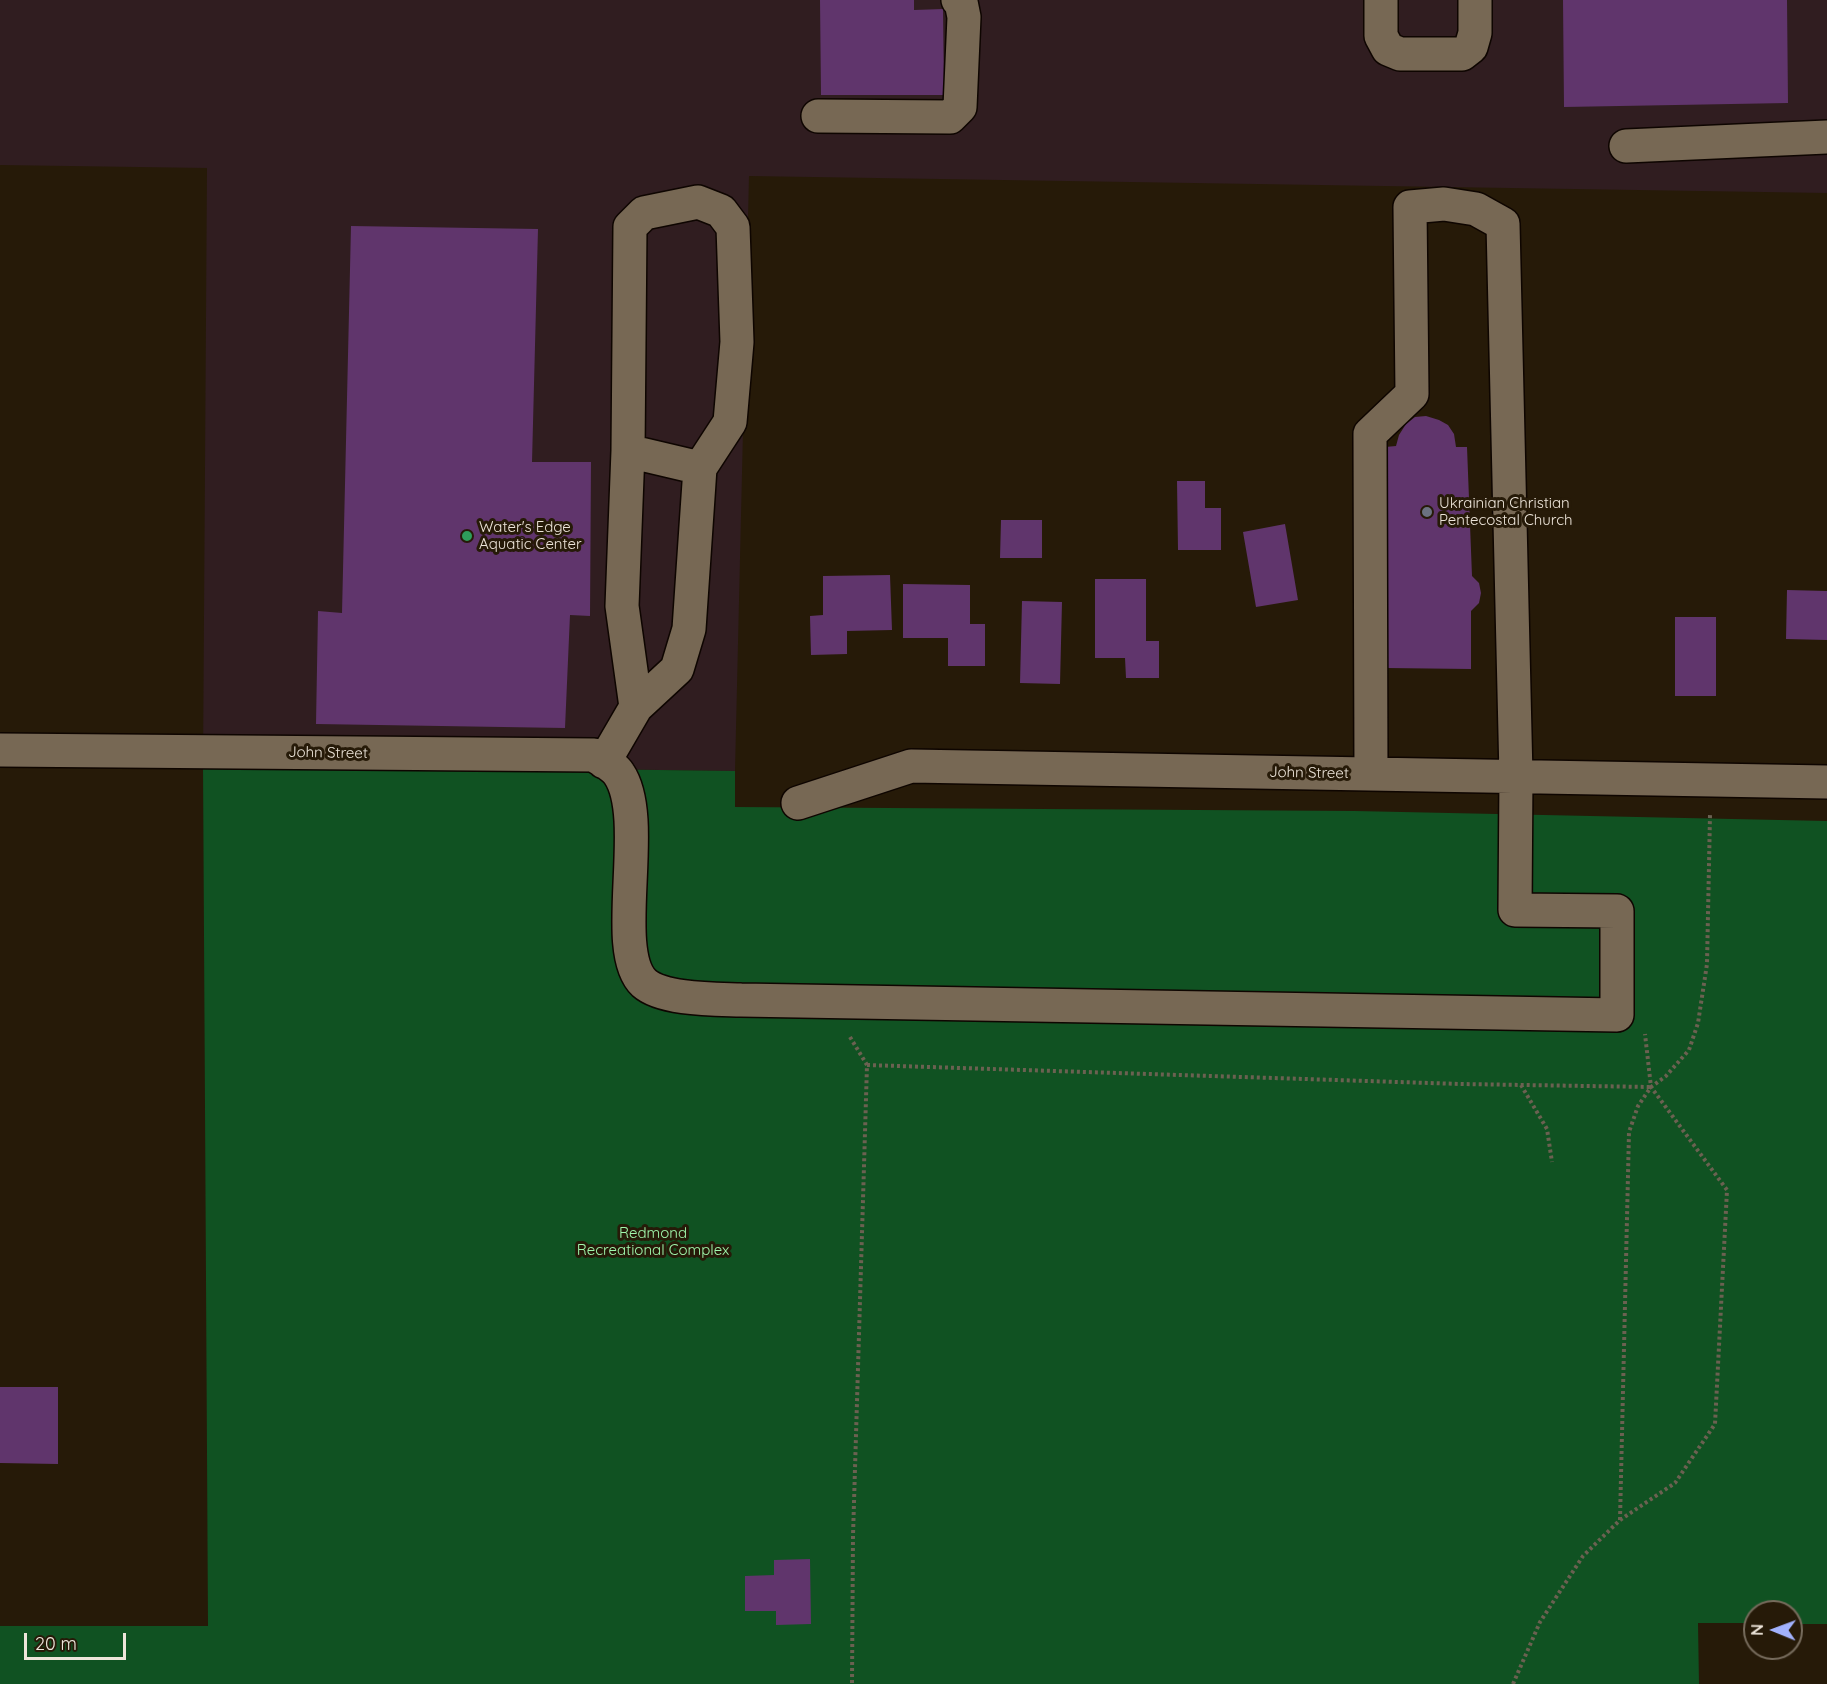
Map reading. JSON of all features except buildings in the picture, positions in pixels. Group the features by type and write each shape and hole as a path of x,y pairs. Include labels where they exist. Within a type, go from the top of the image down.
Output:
{"street":[{"path":"818,116 950,117 960,107 964,17 961,2 958,0"},
{"path":"1381,0 1381,36 1388,49 1400,54 1462,54 1471,47 1475,33 1475,0"},
{"path":"1626,146 1827,137"},
{"path":"636,707 622,606 628,451 630,227 644,213 698,202 722,211 733,227 737,342 730,422 700,468 689,629 677,669 636,707 604,762 619,772 631,801 630,942 636,969 644,983 669,995 741,1000 1617,1015 1617,911 1515,910 1516,776 1503,224 1476,209 1444,204 1410,207 1412,394 1370,434 1371,774"},
{"path":"628,451 700,468"},
{"name":"John Street","path":"0,750 594,755 604,762"},
{"name":"John Street","path":"798,803 911,766 1827,782"}],"path":[{"path":"1620,1520 1629,1132 1638,1106 1651,1087 1666,1076 1689,1050 1698,1023 1707,964 1710,815"},
{"path":"1513,1684 1540,1622 1583,1556 1620,1520 1676,1483 1715,1424 1727,1190 1651,1087 1644,1024"},
{"path":"850,1037 867,1065 853,1536 852,1684"},
{"path":"867,1065 1651,1087"},
{"path":"1521,1084 1547,1129 1552,1162"}],"shaded area":[{"path":"0,0 1827,0 1827,193 749,176 735,771 203,764 207,168 0,165"}],"green space":[{"name":"Redmond Recreational Complex","path":"203,764 735,771 735,807 1355,811 1827,821 1827,1624 1803,1624 1803,1600 1743,1600 1743,1623 1698,1623 1699,1684 0,1684 0,1626 208,1626"}],"place":[{"name":"Ukrainian Christian Pentecostal Church","path":"1427,512"},
{"name":"Water's Edge Aquatic Center","path":"467,536"}]}
